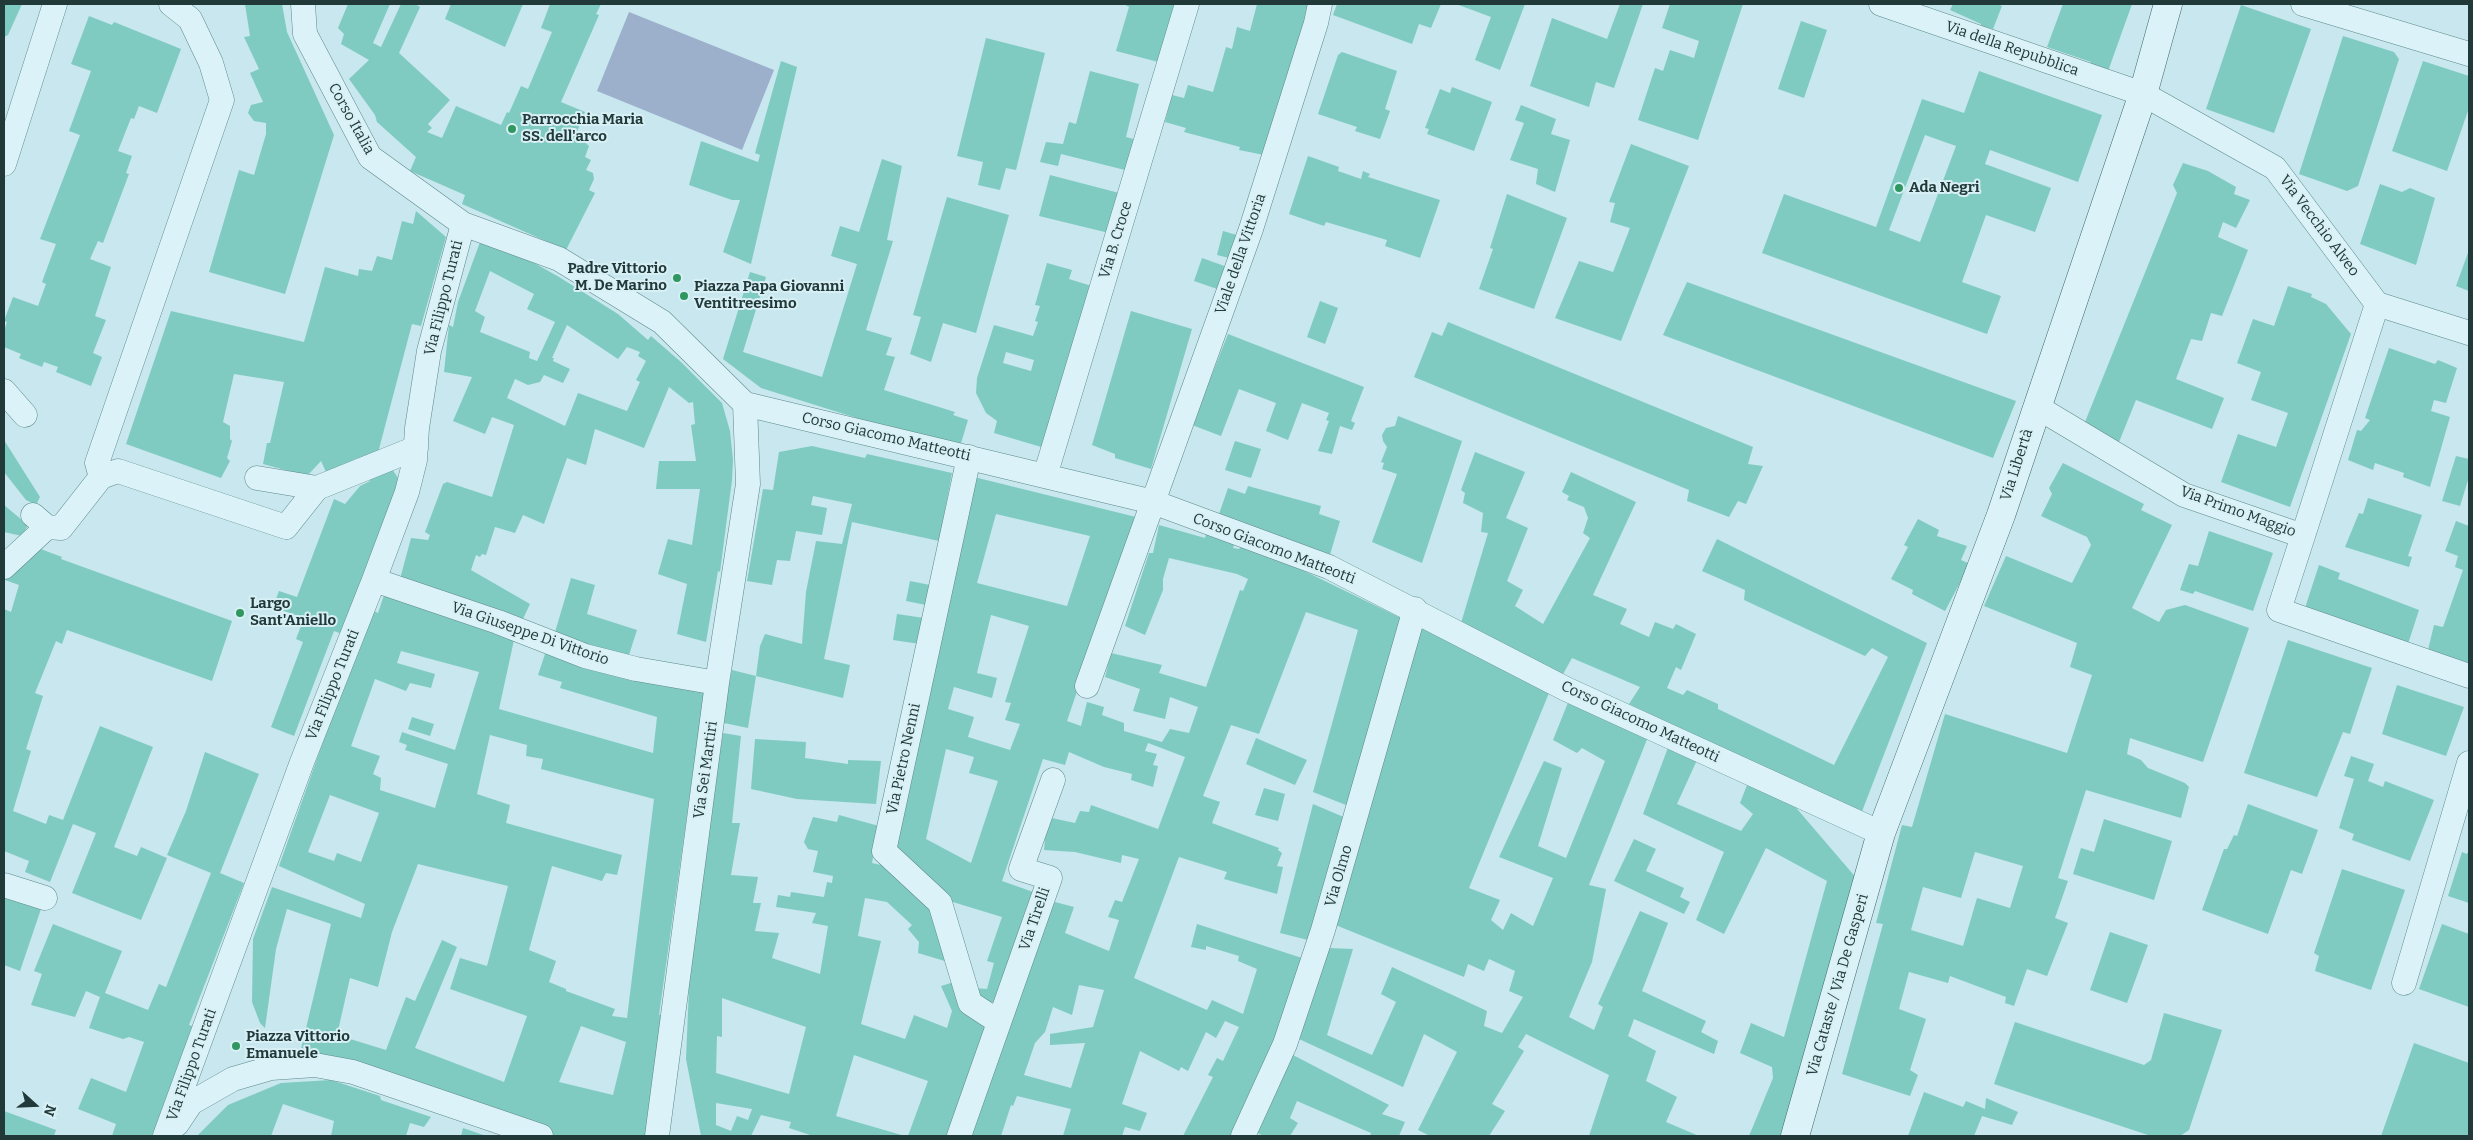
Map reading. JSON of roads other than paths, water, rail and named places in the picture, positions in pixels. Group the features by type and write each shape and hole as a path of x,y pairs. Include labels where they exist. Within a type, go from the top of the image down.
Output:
{"street":[{"path":"4,164 55,4"},
{"path":"101,477 97,463 222,100 210,62 190,19 171,4"},
{"name":"Corso Italia","path":"303,4 304,34 370,157 463,224 559,259 662,322 745,404"},
{"name":"Via B. Croce","path":"1045,476 1187,4"},
{"name":"Viale della Vittoria","path":"1087,686 1250,229 1316,23 1320,4"},
{"name":"Via della Repubblica","path":"1881,4 2143,94"},
{"name":"Via Libertà","path":"1881,833 2001,515 2143,94 2168,4"},
{"path":"2302,4 2469,54"},
{"name":"Via Vecchio Alveo","path":"2143,94 2275,168 2377,304"},
{"name":"Via Filippo Turati","path":"165,1136 302,762 407,492 416,448 429,351 463,224"},
{"path":"2303,536 2377,304 2469,333"},
{"path":"4,391 25,415"},
{"name":"Corso Giacomo Matteotti","path":"745,404 1153,502 1328,567 1566,689 1881,833"},
{"name":"Via Sei Martiri","path":"657,1136 717,683 748,484 745,404"},
{"name":"Via Primo Maggio","path":"2037,407 2184,495 2303,536 2279,610 2469,676"},
{"path":"4,567 40,521 61,528 101,477 118,471 286,527 317,488 416,448"},
{"name":"Via Pietro Nenni","path":"969,457 884,850 940,903 970,1003 999,1022"},
{"path":"257,478 317,488"},
{"name":"Via Giuseppe Di Vittorio","path":"374,580 498,622 585,656 636,669 717,683"},
{"name":"Via Olmo","path":"1243,1136 1285,1044 1320,938 1415,610"},
{"path":"2404,983 2469,763"},
{"name":"Via Tirelli","path":"999,1022 1050,878 1021,869 1053,780"},
{"name":"Via Cataste / Via De Gasperi","path":"1795,1136 1881,833"},
{"path":"4,885 45,898"},
{"path":"959,1136 999,1022"},
{"path":"170,1136 191,1103 233,1079 271,1068 315,1065 353,1072 541,1136"}],"place":[{"name":"Parrocchia Maria SS. dell'arco","path":"512,129"},
{"name":"Ada Negri","path":"1899,188"},
{"name":"Padre Vittorio M. De Marino","path":"677,278"},
{"name":"Piazza Papa Giovanni Ventitreesimo","path":"684,296"},
{"name":"Largo Sant'Aniello","path":"240,613"},
{"name":"Piazza Vittorio Emanuele","path":"236,1046"}]}
